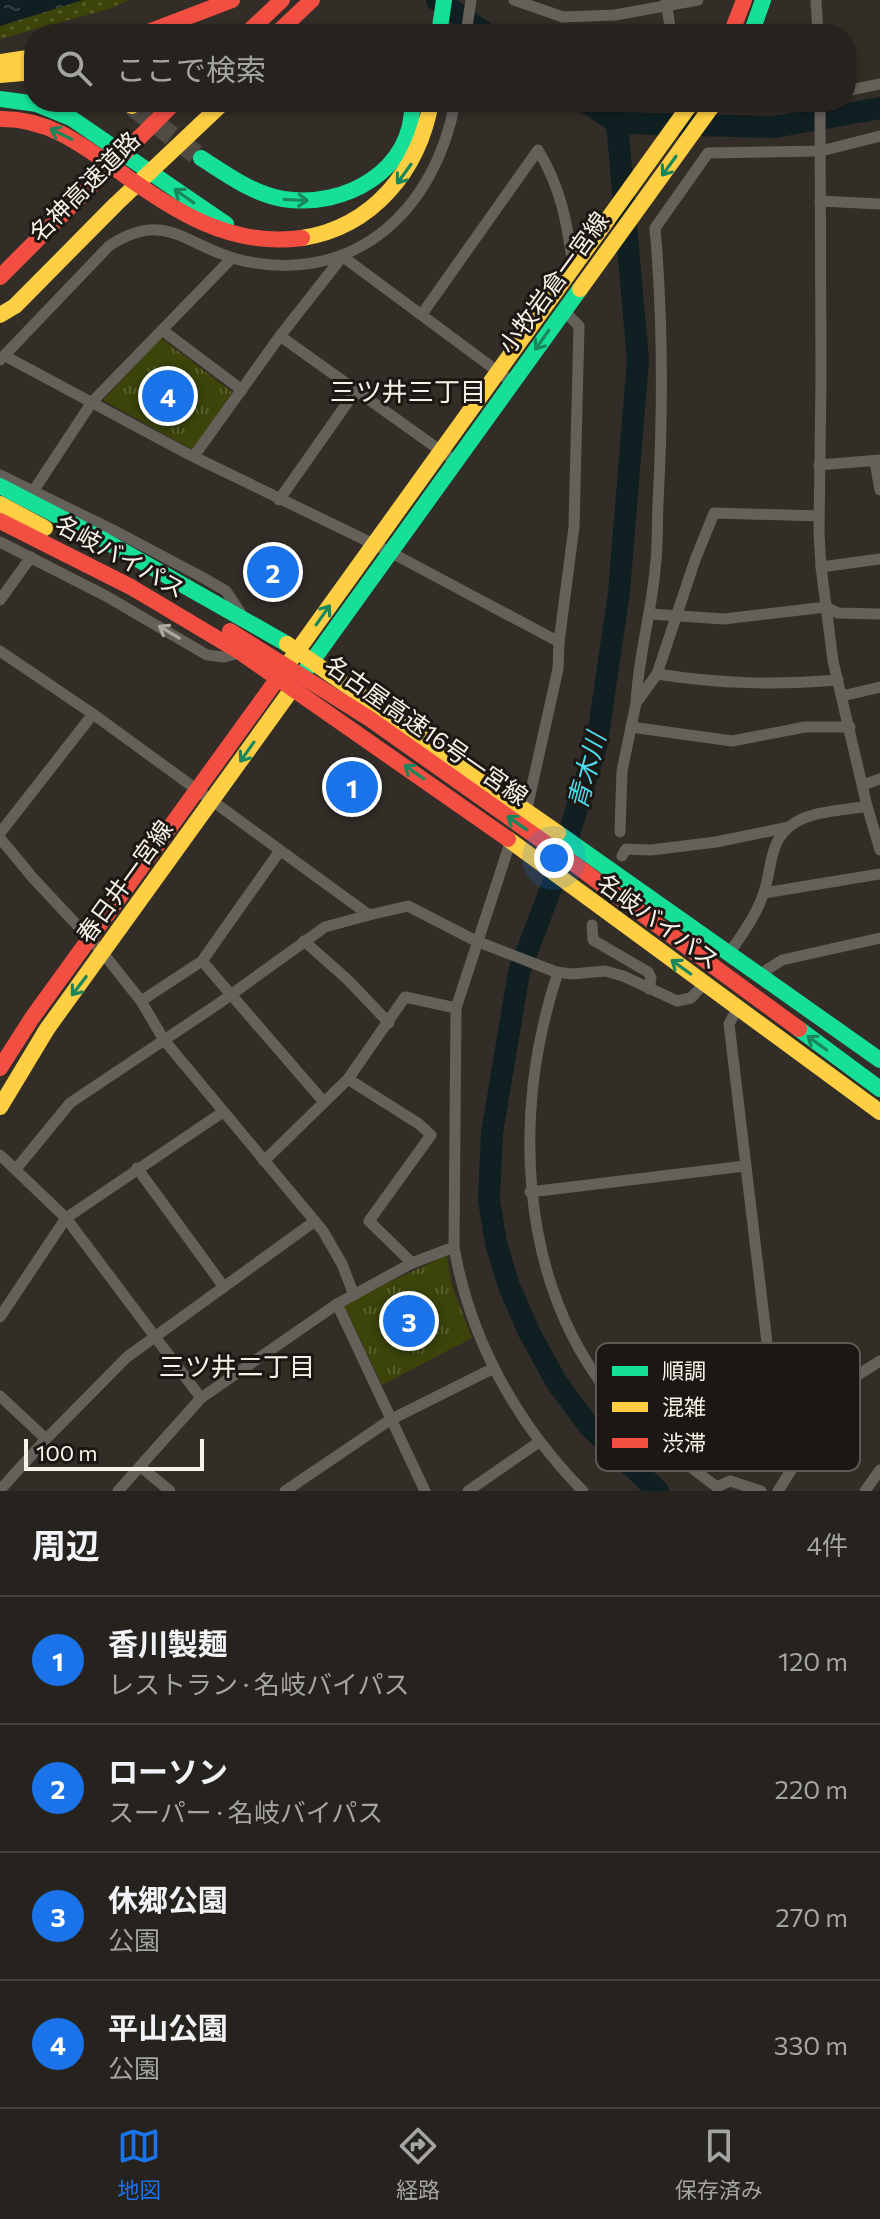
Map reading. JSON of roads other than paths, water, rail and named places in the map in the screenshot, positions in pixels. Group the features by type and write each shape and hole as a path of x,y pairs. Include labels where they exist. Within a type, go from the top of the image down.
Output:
{"main road":[{"path":"172,24 232,0"},
{"path":"257,24 282,0"},
{"path":"440,24 444,0"},
{"path":"735,24 744,0"},
{"path":"755,24 763,0"},
{"path":"287,24 307,5"},
{"path":"0,62 24,58"},
{"path":"0,75 24,73"},
{"path":"0,99 24,100"},
{"path":"60,112 249,239"},
{"name":"名神高速道路","path":"0,277 164,112"},
{"name":"名神高速道路","path":"159,155 196,112"},
{"path":"0,315 15,306 159,155 212,112"},
{"path":"201,158 258,191 283,199 315,201 343,196 369,183 392,164 406,139 410,112"},
{"path":"0,119 25,120 54,130 87,147 159,200 192,220 220,232 249,239 278,240 329,234 357,220 396,186 412,164 423,140 429,112"},
{"name":"小牧岩倉一宮線","path":"278,678 685,112"},
{"name":"小牧岩倉一宮線","path":"292,689 708,112"},
{"name":"名神高速道路","path":"0,307 112,201"},
{"name":"名岐バイパス","path":"0,480 240,612 315,657 880,1053"},
{"name":"名古屋高速16号一宮線","path":"0,480 280,640 880,1060"},
{"name":"名古屋高速16号一宮線","path":"0,504 272,655 370,719 551,847 880,1089"},
{"name":"名岐バイパス","path":"0,521 131,587 240,652 440,790 880,1112"},
{"name":"春日井一宮線","path":"0,1068 89,938 278,678"},
{"name":"春日井一宮線","path":"0,1107 47,1029 292,689"}],"street":[{"path":"467,24 471,0"},
{"path":"514,0 563,17 615,15 666,3 698,0"},
{"path":"816,0 817,24"},
{"path":"666,3 669,24"},
{"path":"856,89 880,84"},
{"path":"194,456 342,256 392,225 424,189 450,130 453,112"},
{"path":"820,112 821,567 838,680 880,850"},
{"path":"620,832 622,771 636,703 637,677 656,568 662,417 660,288 655,228 708,153 820,147 880,136"},
{"path":"422,314 538,150 554,176 568,227 573,266"},
{"path":"820,201 880,204"},
{"path":"512,382 342,256 268,265 232,258 154,228 125,235 109,246 2,358 279,500 390,552 559,642"},
{"path":"34,490 92,402 232,258"},
{"path":"534,808 558,669 574,527 579,326 563,310"},
{"path":"162,330 242,390"},
{"path":"280,336 455,461"},
{"path":"279,500 357,389"},
{"path":"819,465 877,461 880,490"},
{"path":"0,480 34,490 226,591 240,612"},
{"path":"636,703 657,674 714,513 819,516"},
{"path":"0,542 106,596 207,655 224,657 240,652"},
{"path":"0,600 31,557"},
{"path":"821,567 880,559"},
{"path":"650,614 724,619 826,607 838,613 880,614"},
{"path":"0,651 93,714 369,915"},
{"path":"657,674 715,683 776,685 838,680"},
{"path":"842,696 880,687"},
{"path":"93,714 0,836 33,878 103,953 141,1001 164,1040 315,1221 342,1264 354,1295"},
{"path":"631,727 732,741 805,727 850,727"},
{"path":"863,785 880,779"},
{"path":"622,856 626,849 651,850 716,842 789,827 811,816 867,806"},
{"path":"732,949 752,921 764,893 775,845 789,827"},
{"path":"516,848 476,941 456,1008 454,1247 460,1281 478,1334 515,1409 539,1442 583,1491"},
{"path":"141,1001 202,961 279,852"},
{"path":"764,893 880,874"},
{"path":"16,1169 70,1103 325,927 369,915 408,906 476,941 557,972 605,971 677,1001 691,998 704,984"},
{"path":"592,925 593,940 648,972 651,978 649,989"},
{"path":"765,971 782,960 880,938"},
{"path":"304,941 348,980 389,1023"},
{"path":"202,961 323,1101"},
{"path":"557,972 538,1059 530,1139 530,1192 534,1221 552,1284 566,1321 596,1376"},
{"path":"264,1161 348,1079 405,997 456,1008"},
{"path":"737,1009 729,1024 767,1343"},
{"path":"348,1079 408,1116 431,1135 369,1221 412,1263"},
{"path":"0,1317 66,1218 223,1112"},
{"path":"0,1155 66,1218 201,1398"},
{"path":"530,1192 745,1166"},
{"path":"137,1168 224,1287"},
{"path":"0,1490 127,1357 315,1221"},
{"path":"118,1491 201,1398 337,1304 412,1263 454,1247"},
{"path":"337,1304 425,1491"},
{"path":"860,1374 880,1361"},
{"path":"285,1491 390,1420 494,1368"},
{"path":"0,1396 46,1439"},
{"path":"468,1491 539,1442"},
{"path":"141,1467 170,1491"},
{"path":"865,1491 880,1470"},
{"path":"697,1471 717,1487 730,1481 761,1491"},
{"path":"778,1491 791,1471"}],"water":[{"path":"0,0 83,0 0,26"}],"waterway":[{"name":"青木川","path":"437,0 472,24"},
{"path":"617,123 775,127 880,108"},
{"name":"青木川","path":"596,1433 557,1383 529,1332 509,1286 496,1243 489,1200 492,1133 519,972 558,870 597,743 619,592 638,360 617,123 601,112"},
{"name":"青木川","path":"637,1471 658,1491"}],"tunnel":[{"path":"140,112 201,158"}],"place":[{"name":"平山公園","path":"168,396"},
{"name":"ローソン","path":"273,572"},
{"name":"香川製麺","path":"352,787"},
{"name":"休郷公園","path":"409,1321"}],"district":[{"name":"三ツ井三丁目","path":"408,392"},
{"name":"三ツ井二丁目","path":"237,1367"}]}
